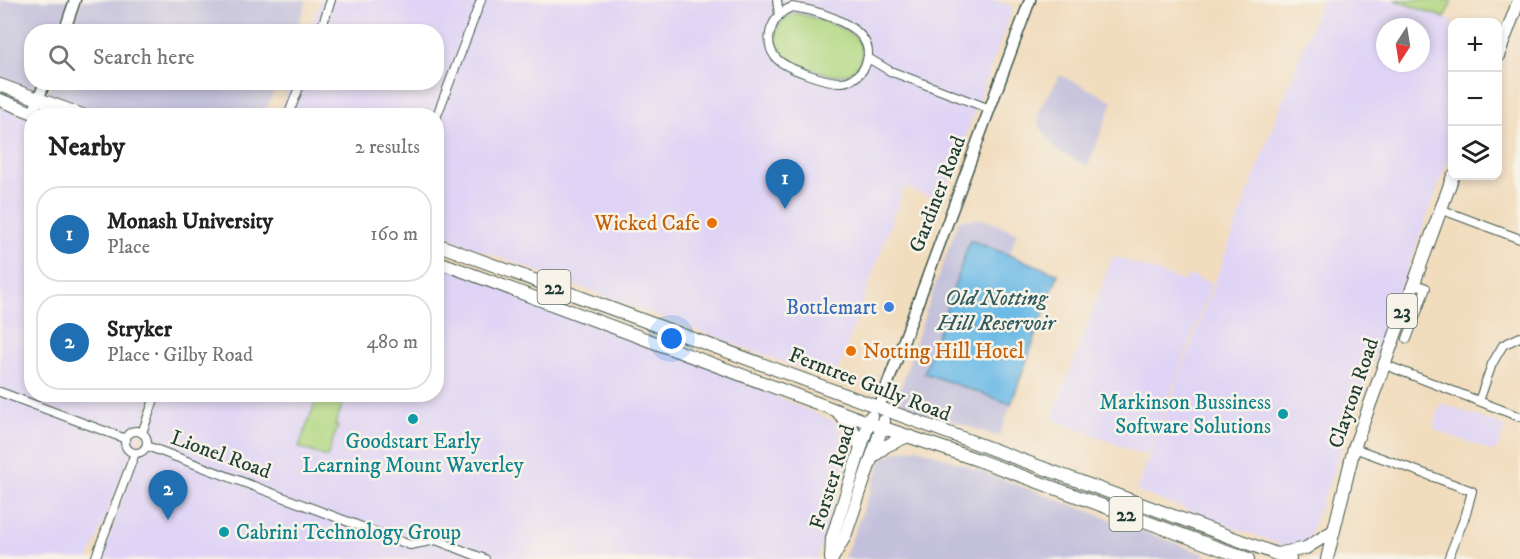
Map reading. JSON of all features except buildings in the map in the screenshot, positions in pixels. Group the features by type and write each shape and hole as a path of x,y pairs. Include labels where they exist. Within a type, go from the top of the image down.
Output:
{"main road":[{"path":"1502,43 1518,0"},
{"path":"0,85 63,108"},
{"path":"0,100 24,109"},
{"name":"Clayton Road","path":"1327,559 1354,448 1451,180"},
{"name":"Ferntree Gully Road","path":"444,247 1290,559"},
{"name":"Ferntree Gully Road","path":"444,264 881,427 1248,559"},
{"path":"615,327 619,312"},
{"name":"Forster Road","path":"832,559 832,538 868,422 881,407"},
{"name":"Forster Road","path":"832,559 845,536 872,458 881,427 881,407"},
{"path":"836,409 852,429 861,447"},
{"path":"872,458 886,446 908,436"},
{"path":"1004,470 1008,456"},
{"path":"1193,538 1198,525"},
{"path":"1277,554 1306,548 1333,531"}],"street":[{"path":"67,24 75,0"},
{"path":"323,24 332,0"},
{"path":"440,108 481,0"},
{"path":"777,0 778,15"},
{"path":"785,0 792,7 808,10 851,26 865,41 868,58 863,70 849,81 829,81 785,65 777,59 769,42 773,22 778,15 792,7"},
{"name":"Gardiner Road","path":"881,407 1030,0"},
{"path":"868,58 890,71 990,109"},
{"path":"863,70 890,71"},
{"path":"37,108 42,90"},
{"path":"291,108 298,90"},
{"path":"1440,209 1520,239"},
{"path":"1407,339 1426,288 1413,283"},
{"path":"1479,401 1492,364 1503,345 1520,337"},
{"path":"1383,364 1520,417"},
{"path":"0,392 24,401"},
{"path":"27,402 126,439"},
{"path":"142,433 153,402"},
{"path":"134,431 142,433 147,439 147,446 142,452 135,453 128,450 126,439 134,431"},
{"name":"Lionel Road","path":"147,446 410,545 436,540 485,559"},
{"path":"1354,448 1472,491 1466,514 1448,559"},
{"path":"95,559 135,453"}],"shaded area":[{"path":"0,0 70,0 61,24 24,24 24,89 0,80"},
{"path":"82,0 307,0 298,24 73,24"},
{"path":"321,0 996,0 1013,7 942,201 904,187 834,381 444,237 444,108 281,108 287,90 444,90 444,24 312,24"},
{"path":"1321,0 1395,0 1448,19 1448,159 1303,553 1136,491"},
{"path":"1060,75 1113,101 1088,166 1056,150 1038,123 1039,111"},
{"path":"48,90 274,90 267,108 87,108 47,94"},
{"path":"0,105 24,114 24,402 151,402 89,559 0,559"},
{"name":"Old Notting Hill Reservoir","path":"982,219 1017,232 1010,254 1060,273 999,437 903,406 898,396 959,220"},
{"path":"1113,256 1185,282 1188,275 1212,283 1147,456 1052,419"},
{"path":"444,266 704,365 836,422 849,451 817,559 101,559 157,402 444,402"},
{"path":"1441,403 1505,427 1497,449 1492,451 1436,430 1434,426"},
{"path":"918,448 1205,554 1203,559 844,559 883,458 898,451"}],"green space":[{"path":"1395,0 1452,0 1445,18"},
{"path":"797,13 829,23 852,34 861,46 862,53 857,66 844,75 836,76 801,66 785,57 779,51 776,43 777,29 783,20"},
{"path":"315,402 343,402 327,457 299,447"}],"water":[{"name":"Old Notting Hill Reservoir","path":"970,240 1058,274 1011,404 924,373"}],"place":[{"name":"Monash University","path":"785,209"},
{"name":"Wicked Cafe","path":"712,223"},
{"name":"Bottlemart","path":"889,307"},
{"name":"Notting Hill Hotel","path":"851,351"},
{"name":"Markinson Bussiness Software Solutions","path":"1283,414"},
{"name":"Goodstart Early Learning Mount Waverley","path":"413,419"},
{"name":"Stryker","path":"168,520"},
{"name":"Cabrini Technology Group","path":"224,532"}]}
